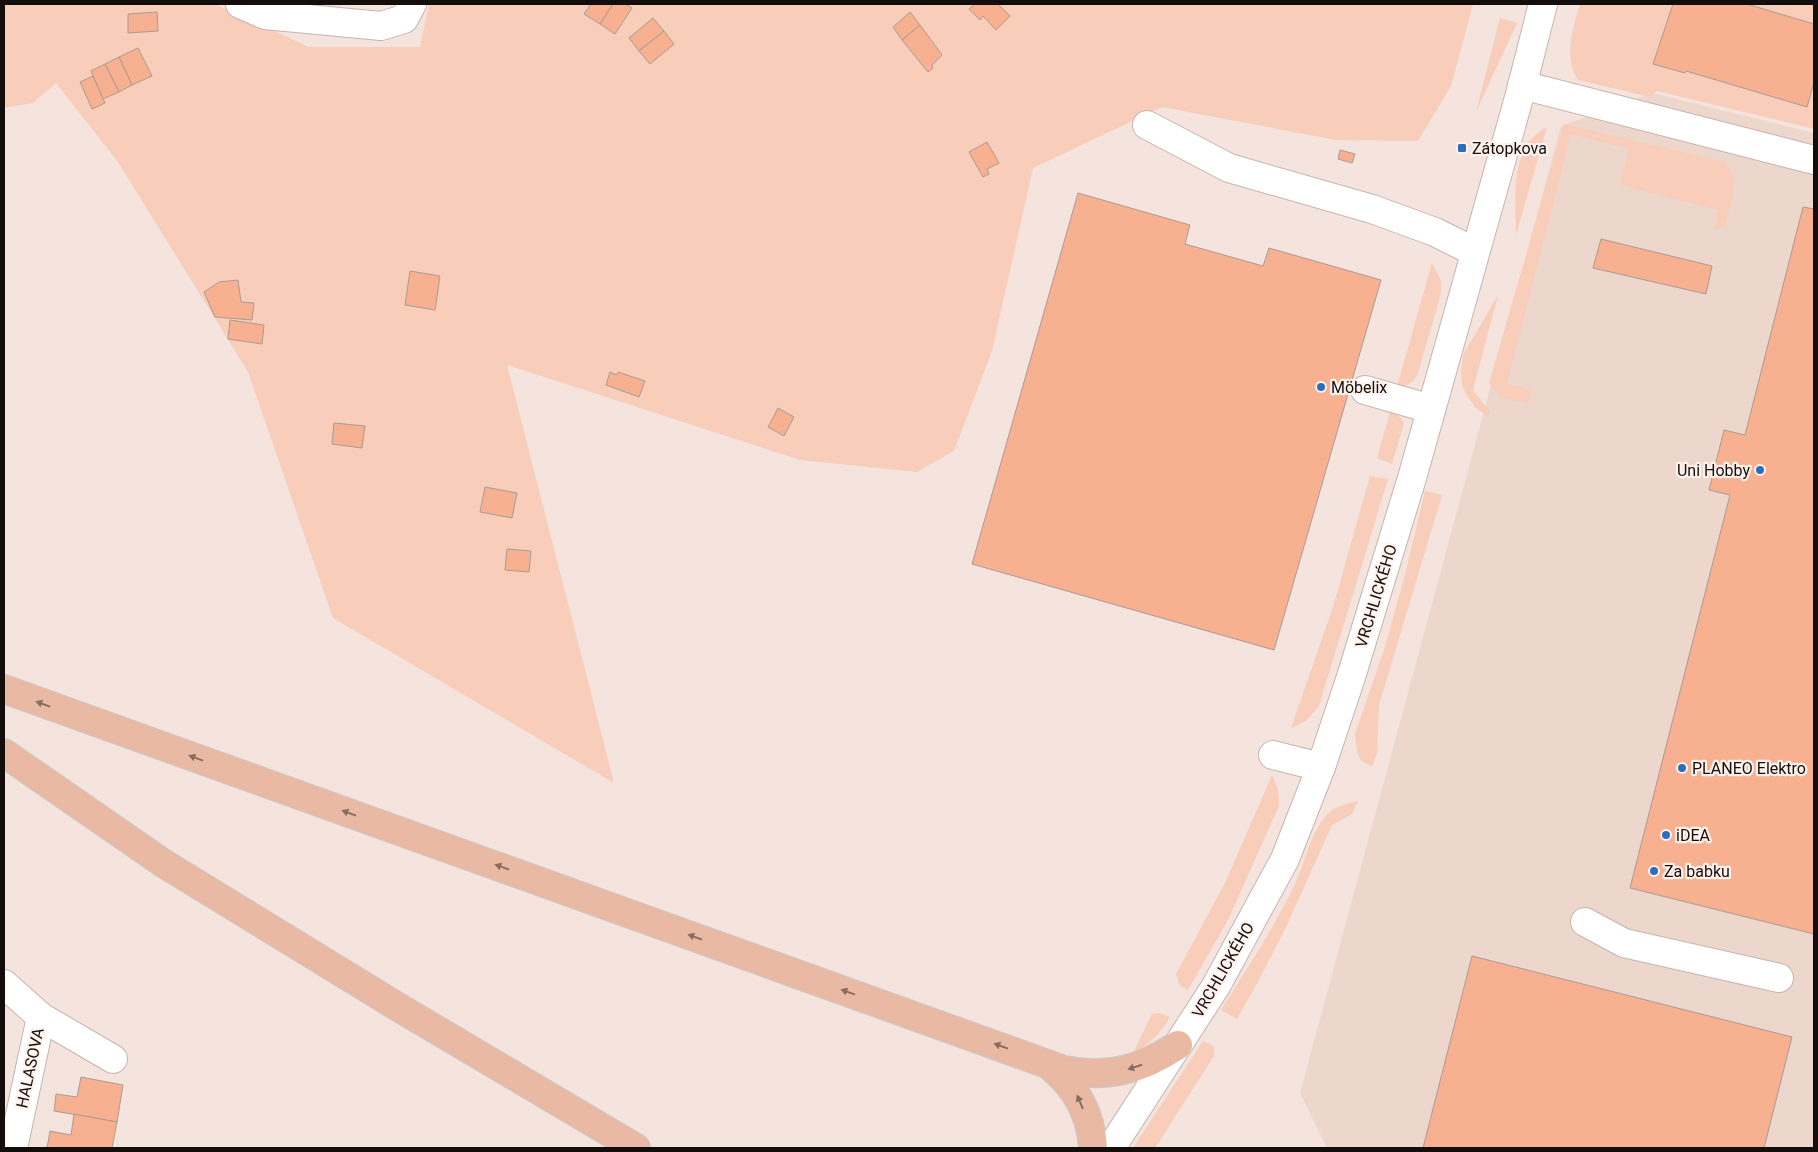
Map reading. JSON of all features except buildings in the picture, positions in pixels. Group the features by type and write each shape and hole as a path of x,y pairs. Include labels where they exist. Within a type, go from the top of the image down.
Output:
{"main road":[{"path":"4,689 1064,1070 1079,1073 1115,1072 1137,1067 1158,1058 1178,1045"},
{"path":"4,753 172,868 398,1007 636,1148"},
{"path":"1047,1063 1065,1078 1076,1094 1087,1119 1093,1148"}],"street":[{"path":"240,4 265,15 381,26 404,19 412,4"},
{"name":"VRCHLICKÉHO","path":"1111,1148 1216,986 1285,859 1321,767 1351,677 1412,478 1543,4"},
{"path":"1522,85 1814,160"},
{"path":"1147,125 1230,168 1372,209 1434,232 1475,252"},
{"path":"1365,390 1431,409"},
{"path":"1273,754 1321,767"},
{"path":"1585,922 1624,943 1779,978"},
{"path":"4,984 40,1016 113,1059"},
{"name":"HALASOVA","path":"13,1148 40,1016"}],"shaded area":[{"path":"4,4 215,4 309,47 420,47 429,4 1473,4 1451,86 1418,141 1336,140 1162,107 1033,168 992,351 954,451 917,472 800,460 507,365 614,783 333,618 248,372 118,162 56,83 33,103 4,108"},
{"path":"1580,4 1814,4 1814,129 1657,91 1650,97 1578,80 1573,71 1570,52 1572,32"},
{"path":"1500,18 1517,23 1476,112"},
{"path":"1652,93 1814,133 1814,1148 1327,1148 1300,1093 1561,126"},
{"path":"1564,124 1725,162 1730,169 1733,193 1725,226 1715,230 1718,210 1620,185 1629,149 1571,134 1507,384 1532,390 1528,404 1500,397 1489,383"},
{"path":"1547,127 1516,235 1516,190 1520,160 1534,136"},
{"path":"1432,263 1441,281 1441,293 1418,373 1410,383 1397,387"},
{"path":"1498,295 1473,390 1490,412 1488,417 1475,407 1467,396 1462,386 1461,373 1463,355"},
{"path":"1391,409 1404,423 1392,464 1377,458"},
{"path":"1370,476 1388,479 1319,706 1307,720 1291,728 1333,607"},
{"path":"1425,491 1442,495 1379,705 1377,754 1372,766 1361,761 1357,752 1355,734 1384,650 1404,579"},
{"path":"1272,775 1278,789 1279,806 1228,920 1188,990 1180,986 1176,974 1225,883"},
{"path":"1358,801 1352,814 1332,825 1287,925 1237,1019 1221,1010 1260,948 1287,900 1318,827 1333,810"},
{"path":"1159,1013 1170,1017 1154,1038 1132,1055 1152,1014"},
{"path":"1203,1041 1214,1046 1214,1056 1155,1148 1133,1148"}],"place":[{"name":"Zátopkova","path":"1462,148"},
{"name":"Möbelix","path":"1321,387"},
{"name":"Uni Hobby","path":"1760,470"},
{"name":"PLANEO Elektro","path":"1682,768"},
{"name":"iDEA","path":"1666,835"},
{"name":"Za babku","path":"1654,871"}]}
